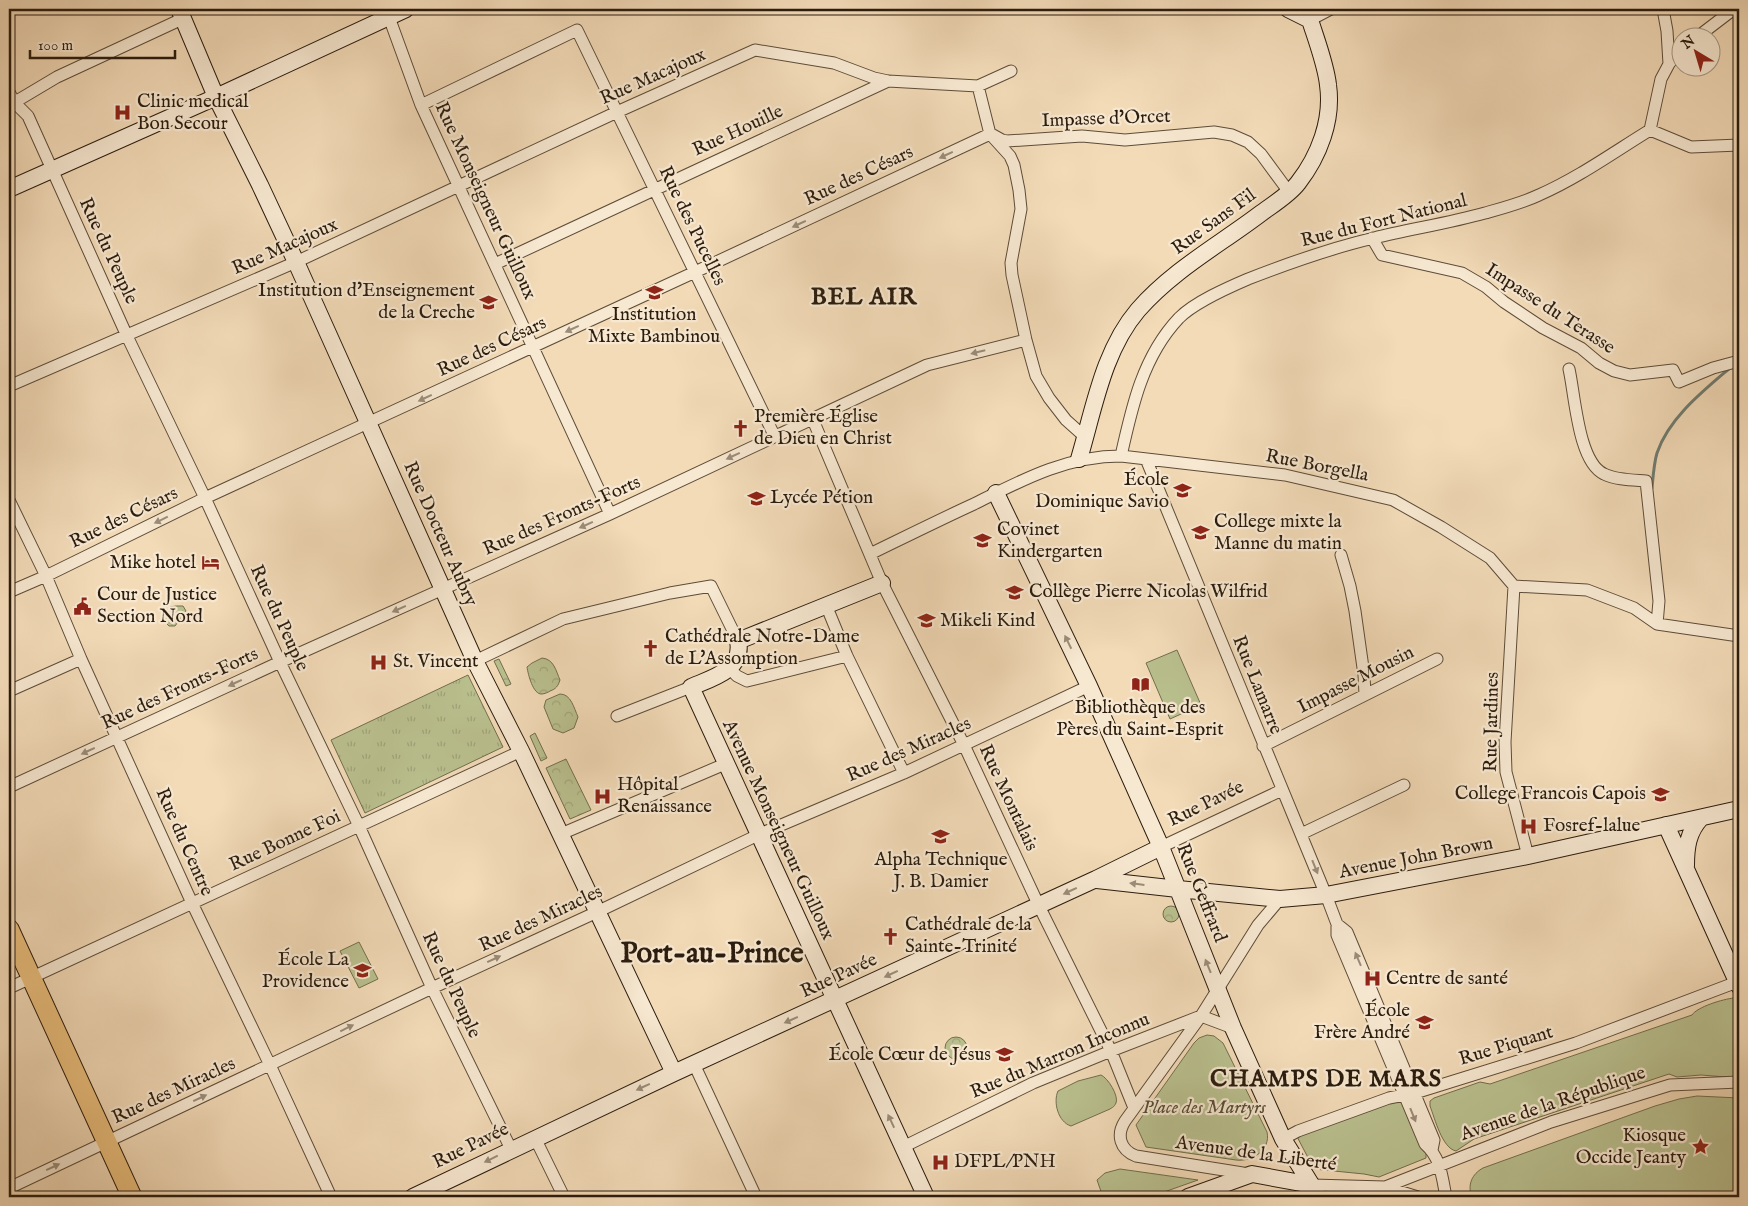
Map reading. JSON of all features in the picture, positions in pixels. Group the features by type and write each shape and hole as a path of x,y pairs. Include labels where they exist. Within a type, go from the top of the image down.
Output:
{"main road":[{"path":"9,929 132,1197"}],"street":[{"path":"9,189 216,97 387,12 406,9"},
{"path":"1288,9 1310,14 1331,9"},
{"path":"1663,9 1669,64 1661,79 1650,130 1691,147 1739,145"},
{"path":"1709,28 1734,9"},
{"name":"Rue Monseigneur Guilloux","path":"387,12 421,105 610,514"},
{"path":"12,105 57,77 180,14"},
{"name":"Rue Docteur Aubry","path":"180,14 216,97 296,262 475,661 521,751 674,1073"},
{"name":"Rue Sans Fil","path":"1079,460 1099,386 1116,344 1137,311 1161,286 1289,192 1297,184 1319,150 1329,113 1328,85 1310,14"},
{"name":"Rue des Pucelles","path":"421,105 576,30 775,437"},
{"name":"Rue Macajoux","path":"9,386 296,262 617,112 755,50 834,63 874,78 888,81 978,86"},
{"path":"1011,71 978,86 990,134 1010,156 1014,165 1019,190 1020,220 1011,263 1012,276 1036,376 1066,420 1085,438"},
{"name":"Rue Houille","path":"495,264 888,81"},
{"name":"Rue du Peuple","path":"9,92 12,105 28,116 128,336 280,662 359,826 432,988 510,1149"},
{"name":"Rue du Fort National","path":"1121,456 1133,403 1145,368 1163,339 1180,317 1206,299 1270,271 1330,249 1484,213 1539,195 1578,174 1650,130"},
{"name":"Impasse d'Orcet","path":"990,134 1008,141 1082,136 1125,140 1214,132 1232,135 1248,142 1261,154 1289,192"},
{"name":"Rue des Césars","path":"9,592 46,576 205,498 990,134"},
{"name":"Impasse du Terasse","path":"1372,238 1382,255 1462,273 1486,287 1504,302 1543,328 1581,348 1599,363 1614,371 1630,375 1673,370 1679,382 1713,368 1739,361"},
{"name":"Rue des Fronts-Forts","path":"9,787 280,662 610,514 927,365 1026,340"},
{"path":"1569,369 1579,432 1595,468 1604,474 1646,481 1659,601 1657,624"},
{"name":"Rue Montalais","path":"813,420 882,583 964,745 1039,906 1111,1050 1134,1108"},
{"name":"Rue Borgella","path":"870,554 1035,474 1079,460 1101,456 1121,456 1285,475 1392,500 1441,527 1490,558 1514,586"},
{"name":"Rue Lamarre","path":"1146,459 1326,896 1337,924 1337,936 1410,1094 1425,1144 1432,1150 1440,1165 1446,1197"},
{"name":"Rue Geffrard","path":"996,493 1089,686 1161,847 1218,990 1283,1139 1315,1191"},
{"name":"Rue du Centre","path":"9,500 46,576 81,659 192,903 331,1197"},
{"path":"1341,555 1355,611 1364,674 1365,696"},
{"path":"738,640 882,583"},
{"path":"475,661 563,619 670,592 711,586 738,640 739,648 734,664 718,675 691,687 616,716"},
{"path":"1514,586 1587,590 1634,608 1657,624 1739,636"},
{"name":"Rue Jardines","path":"1514,586 1505,742 1506,772 1528,856"},
{"path":"826,605 847,656 904,773"},
{"path":"729,668 737,676 747,681 847,656"},
{"path":"9,691 81,659"},
{"name":"Impasse Mousin","path":"1264,746 1437,659"},
{"name":"Rue des Miracles","path":"9,1188 760,834 904,773 1089,686"},
{"name":"Avenue Monseigneur Guilloux","path":"691,687 926,1197"},
{"name":"Rue Bonne Foi","path":"9,988 521,751"},
{"path":"561,834 725,764"},
{"path":"1301,834 1404,785"},
{"name":"Rue Pavée","path":"413,1197 510,1149 1096,880 1282,790"},
{"name":"Avenue John Brown","path":"1096,880 1178,890 1280,898 1326,896 1528,856 1739,809"},
{"path":"1686,868 1688,840 1693,828 1701,818"},
{"path":"1666,825 1738,984"},
{"path":"1134,1108 1201,1016 1258,925 1280,898"},
{"name":"Rue Piquant","path":"1283,1139 1389,1098 1410,1094 1576,1043 1738,984"},
{"path":"1201,1016 1234,1028"},
{"name":"Rue du Marron Inconnu","path":"903,1147 1033,1083 1111,1050 1201,1016"},
{"path":"694,1064 756,1197"},
{"name":"Avenue de la République","path":"1385,1187 1552,1122 1670,1085 1739,1082"},
{"name":"Avenue de la Liberté","path":"1134,1108 1120,1130 1121,1144 1126,1151 1140,1157 1252,1174 1315,1191 1385,1187 1418,1197"},
{"path":"535,1138 564,1197"},
{"path":"1188,1197 1252,1174"}],"green space":[{"path":"183,606 186,611 175,626 169,626 162,619 163,615 170,607"},
{"path":"1177,650 1201,705 1170,719 1146,663"},
{"path":"542,658 552,663 560,680 558,686 542,694 534,688 527,667"},
{"path":"499,659 511,684 506,686 494,661"},
{"path":"468,675 503,747 365,813 331,740"},
{"path":"560,694 567,696 578,717 574,728 563,733 553,729 544,707 546,700"},
{"path":"535,733 547,758 541,761 530,736"},
{"path":"566,759 591,810 570,819 546,768"},
{"path":"1171,906 1177,908 1179,914 1177,920 1171,922 1165,920 1163,914 1165,908"},
{"path":"359,942 378,979 359,988 340,951"},
{"name":"CHAMPS DE MARS","path":"1734,998 1739,1002 1739,1078 1701,1075 1677,1077 1669,1074 1474,1139 1456,1151 1451,1149 1443,1139 1430,1106 1430,1101 1434,1098 1480,1082 1490,1084 1692,1015 1699,1009 1711,1004"},
{"name":"Place des Martyrs","path":"1207,1035 1214,1036 1223,1043 1267,1132 1266,1144 1259,1154 1254,1157 1236,1160 1146,1147 1136,1125 1194,1043 1199,1038"},
{"path":"956,1037 964,1040 967,1048 964,1056 956,1059 948,1056 945,1048 948,1040"},
{"path":"1101,1075 1112,1087 1117,1100 1115,1105 1071,1126 1067,1124 1060,1116 1056,1106 1058,1091 1078,1081"},
{"path":"1697,1096 1739,1098 1739,1197 1472,1197 1471,1180 1483,1168 1655,1106"},
{"path":"1406,1098 1426,1150 1426,1158 1379,1177 1314,1169 1294,1131"},
{"path":"1120,1169 1198,1180 1150,1197 1103,1197 1097,1180 1105,1173"}],"waterway":[{"path":"1652,488 1654,466 1662,440 1688,406 1730,368"}],"place":[{"name":"Clinic medical Bon Secour","path":"123,113"},
{"name":"Institution Mixte Bambinou","path":"654,292"},
{"name":"Institution d'Enseignement de la Creche","path":"489,302"},
{"name":"Première Église de Dieu en Christ","path":"740,428"},
{"name":"École Dominique Savio","path":"1183,491"},
{"name":"Lycée Pétion","path":"756,498"},
{"name":"College mixte la Manne du matin","path":"1200,533"},
{"name":"Covinet Kindergarten","path":"983,541"},
{"name":"Mike hotel","path":"210,563"},
{"name":"Collège Pierre Nicolas Wilfrid","path":"1015,592"},
{"name":"Cour de Justice Section Nord","path":"83,606"},
{"name":"Mikeli Kind","path":"926,621"},
{"name":"Cathédrale Notre-Dame de L'Assomption","path":"651,648"},
{"name":"St. Vincent","path":"379,662"},
{"name":"Bibliothèque des Pères du Saint-Esprit","path":"1140,685"},
{"name":"College Francois Capois","path":"1660,794"},
{"name":"Hôpital Renaissance","path":"603,796"},
{"name":"Fosref-lalue","path":"1529,826"},
{"name":"Alpha Technique J. B. Damier","path":"941,837"},
{"name":"Cathédrale de la Sainte-Trinité","path":"891,936"},
{"name":"École La Providence","path":"363,971"},
{"name":"Centre de santé","path":"1372,979"},
{"name":"École Frère André","path":"1424,1022"},
{"name":"École Cœur de Jésus","path":"1005,1055"},
{"name":"Kiosque Occide Jeanty","path":"1700,1147"},
{"name":"DFPL/PNH","path":"940,1162"}],"district":[{"name":"BEL AIR","path":"864,297"},
{"name":"Port-au-Prince","path":"712,954"},
{"name":"CHAMPS DE MARS","path":"1326,1079"}]}
